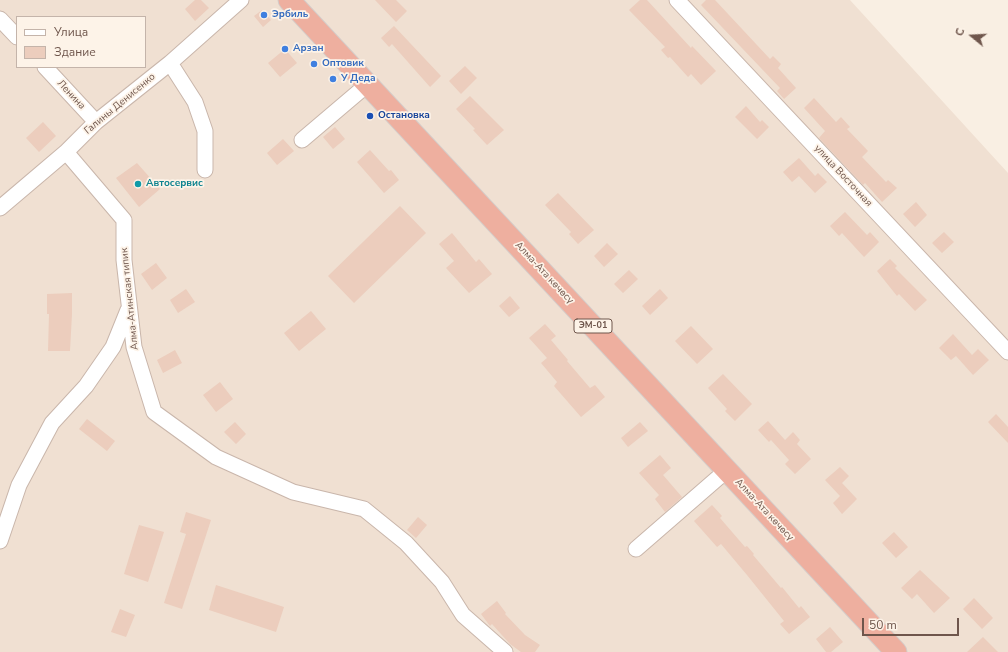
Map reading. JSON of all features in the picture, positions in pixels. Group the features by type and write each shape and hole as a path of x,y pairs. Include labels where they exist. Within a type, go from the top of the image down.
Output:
{"highway":[{"name":"Алма-Ата көчөсү","path":"289,0 896,652"}],"street":[{"name":"Галины Денисенко","path":"0,208 66,152 96,122 170,63 241,0"},
{"name":"улица Восточная","path":"677,0 1008,352"},
{"path":"0,19 16,36"},
{"path":"170,63 195,102 205,131 205,170"},
{"name":"Ленина","path":"46,68 96,122"},
{"path":"302,140 368,84"},
{"name":"Алма-Атинская типик","path":"66,152 124,220 124,260 134,347 154,412 216,457 293,492 364,509 406,543 442,582 463,615 505,652"},
{"path":"0,541 19,485 52,424 86,386 113,347 129,307"},
{"path":"636,549 727,470"}],"shaded area":[{"path":"0,0 850,0 1008,173 1008,652 0,652"}],"building":[{"path":"195,0 201,0 209,8 195,21 185,9"},
{"path":"375,0 396,0 407,11 396,22"},
{"path":"640,0 647,0 691,48 692,46 716,71 701,85 691,74 688,77 670,57 668,58 661,50 665,47 629,10"},
{"path":"706,0 715,0 770,59 773,56 781,64 778,68 796,88 784,99 777,91 780,88 701,5"},
{"path":"262,10 271,20 263,27 254,16"},
{"path":"394,26 441,76 430,87 392,44 389,47 381,38"},
{"path":"285,49 297,63 280,77 268,63"},
{"path":"465,66 477,78 461,94 449,81"},
{"path":"470,96 504,130 487,145 473,130 475,129 456,109"},
{"path":"814,98 836,122 841,117 850,127 847,129 868,151 862,157 886,182 888,180 897,188 882,202 865,183 863,185 819,138 825,131 804,108"},
{"path":"746,106 760,122 762,120 769,127 757,139 735,117"},
{"path":"43,122 56,136 39,152 26,138"},
{"path":"335,127 345,139 333,149 323,137"},
{"path":"283,139 294,151 277,165 267,153"},
{"path":"370,150 399,180 384,193 357,162"},
{"path":"799,158 815,176 818,173 827,182 815,193 799,176 792,182 783,172"},
{"name":"Автосервис","path":"137,163 160,189 139,207 116,178"},
{"path":"558,193 594,230 578,244 569,234 571,232 545,205"},
{"path":"916,202 927,215 915,227 903,214"},
{"path":"400,206 426,233 354,303 328,276"},
{"path":"845,212 867,235 870,232 879,242 864,257 842,233 839,236 830,226"},
{"path":"944,232 954,242 942,253 932,243"},
{"path":"452,233 476,262 479,259 492,274 469,293 446,268 454,261 439,244"},
{"path":"607,243 618,254 604,267 594,256"},
{"path":"890,259 897,266 895,268 927,300 915,311 899,294 897,296 877,271"},
{"path":"156,263 167,278 152,290 141,274"},
{"path":"629,270 638,279 623,293 614,284"},
{"path":"186,289 195,302 178,313 170,300"},
{"path":"660,289 668,298 650,315 642,306"},
{"path":"72,293 70,351 48,351 49,314 47,314 47,294"},
{"path":"510,296 520,308 509,317 499,306"},
{"path":"311,311 326,329 299,351 284,333"},
{"path":"545,324 556,336 551,340 568,360 567,361 590,388 595,385 605,397 581,417 554,386 557,382 541,363 547,358 529,338"},
{"path":"691,326 713,349 697,364 675,341"},
{"path":"953,334 972,355 978,349 989,360 973,375 956,356 951,360 939,348"},
{"path":"175,350 182,363 163,373 157,360"},
{"path":"723,374 752,404 735,421 725,411 727,409 708,388"},
{"path":"220,382 233,399 216,412 203,395"},
{"path":"996,414 1008,427 1008,443 988,422"},
{"path":"87,419 115,441 107,451 79,429"},
{"path":"768,421 785,440 793,432 800,440 797,444 811,459 795,474 785,464 789,460 771,440 769,442 758,430"},
{"path":"235,422 246,434 236,444 224,432"},
{"path":"640,422 648,431 628,447 621,438"},
{"path":"660,455 671,468 663,475 682,497 665,512 655,499 659,495 639,473"},
{"path":"840,467 849,476 842,483 857,499 842,514 833,503 840,496 825,480"},
{"path":"712,505 722,516 720,518 745,547 747,546 781,588 782,587 799,608 801,606 810,617 789,634 780,624 784,621 721,544 717,547 694,521"},
{"path":"186,512 211,520 182,609 164,603 186,534 180,532"},
{"path":"418,517 427,525 416,538 407,530"},
{"path":"139,525 164,532 148,582 124,574"},
{"path":"894,532 908,547 896,558 882,543"},
{"path":"920,570 950,598 934,613 917,594 912,599 901,588"},
{"path":"216,585 284,607 276,632 209,610"},
{"path":"974,598 993,618 982,629 963,609"},
{"path":"497,601 506,613 505,614 525,635 540,645 535,652 521,652 510,644 492,624 490,626 481,614"},
{"path":"120,609 135,615 126,637 111,632"},
{"path":"830,627 843,642 831,652 826,652 816,639"},
{"path":"983,637 998,652 967,652"}],"place":[{"name":"Эрбиль","path":"264,15"},
{"name":"Арзан","path":"285,49"},
{"name":"Оптовик","path":"314,64"},
{"name":"У Деда","path":"333,79"},
{"name":"Остановка","path":"370,116"},
{"name":"Автосервис","path":"138,184"}]}
